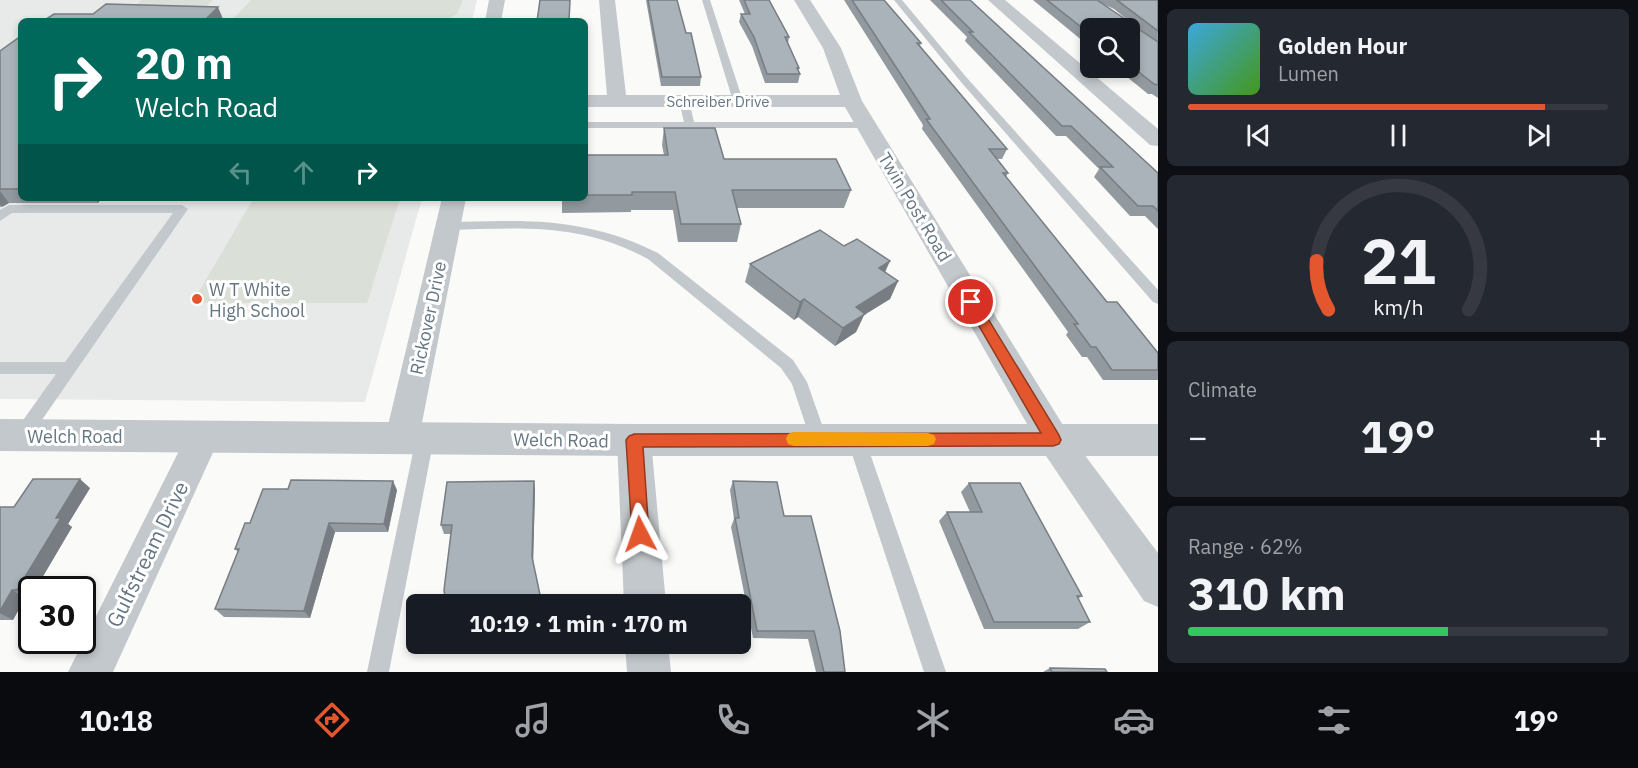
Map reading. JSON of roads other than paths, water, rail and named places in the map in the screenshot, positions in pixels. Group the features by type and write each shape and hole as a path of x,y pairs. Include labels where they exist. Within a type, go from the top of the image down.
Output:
{"street":[{"path":"494,18 497,0"},
{"path":"607,0 617,101"},
{"name":"Twin Post Road","path":"802,0 832,48 859,113 1053,440 1158,587"},
{"path":"996,0 1158,140"},
{"name":"Schreiber Drive","path":"588,101 738,101 859,113"},
{"name":"Rickover Drive","path":"413,438 447,226 453,201"},
{"name":"Welch Road","path":"11,435 634,440 1158,440"},
{"name":"Gulfstream Drive","path":"90,672 203,437"},
{"path":"634,440 644,594"},
{"path":"648,654 649,672"}],"lane":[{"path":"706,0 738,101"},
{"path":"898,0 964,80 1158,299"},
{"path":"684,101 690,124"},
{"path":"588,125 690,124 859,113"},
{"path":"0,217 9,209 186,203"},
{"path":"11,435 70,368 186,203"},
{"path":"447,226 570,226 614,236 634,245 653,256 786,364 799,382 818,439"},
{"path":"0,368 70,368"},
{"path":"378,672 413,438"},
{"path":"856,439 935,672"}],"place":[{"name":"W T White High School","path":"197,299"}]}
